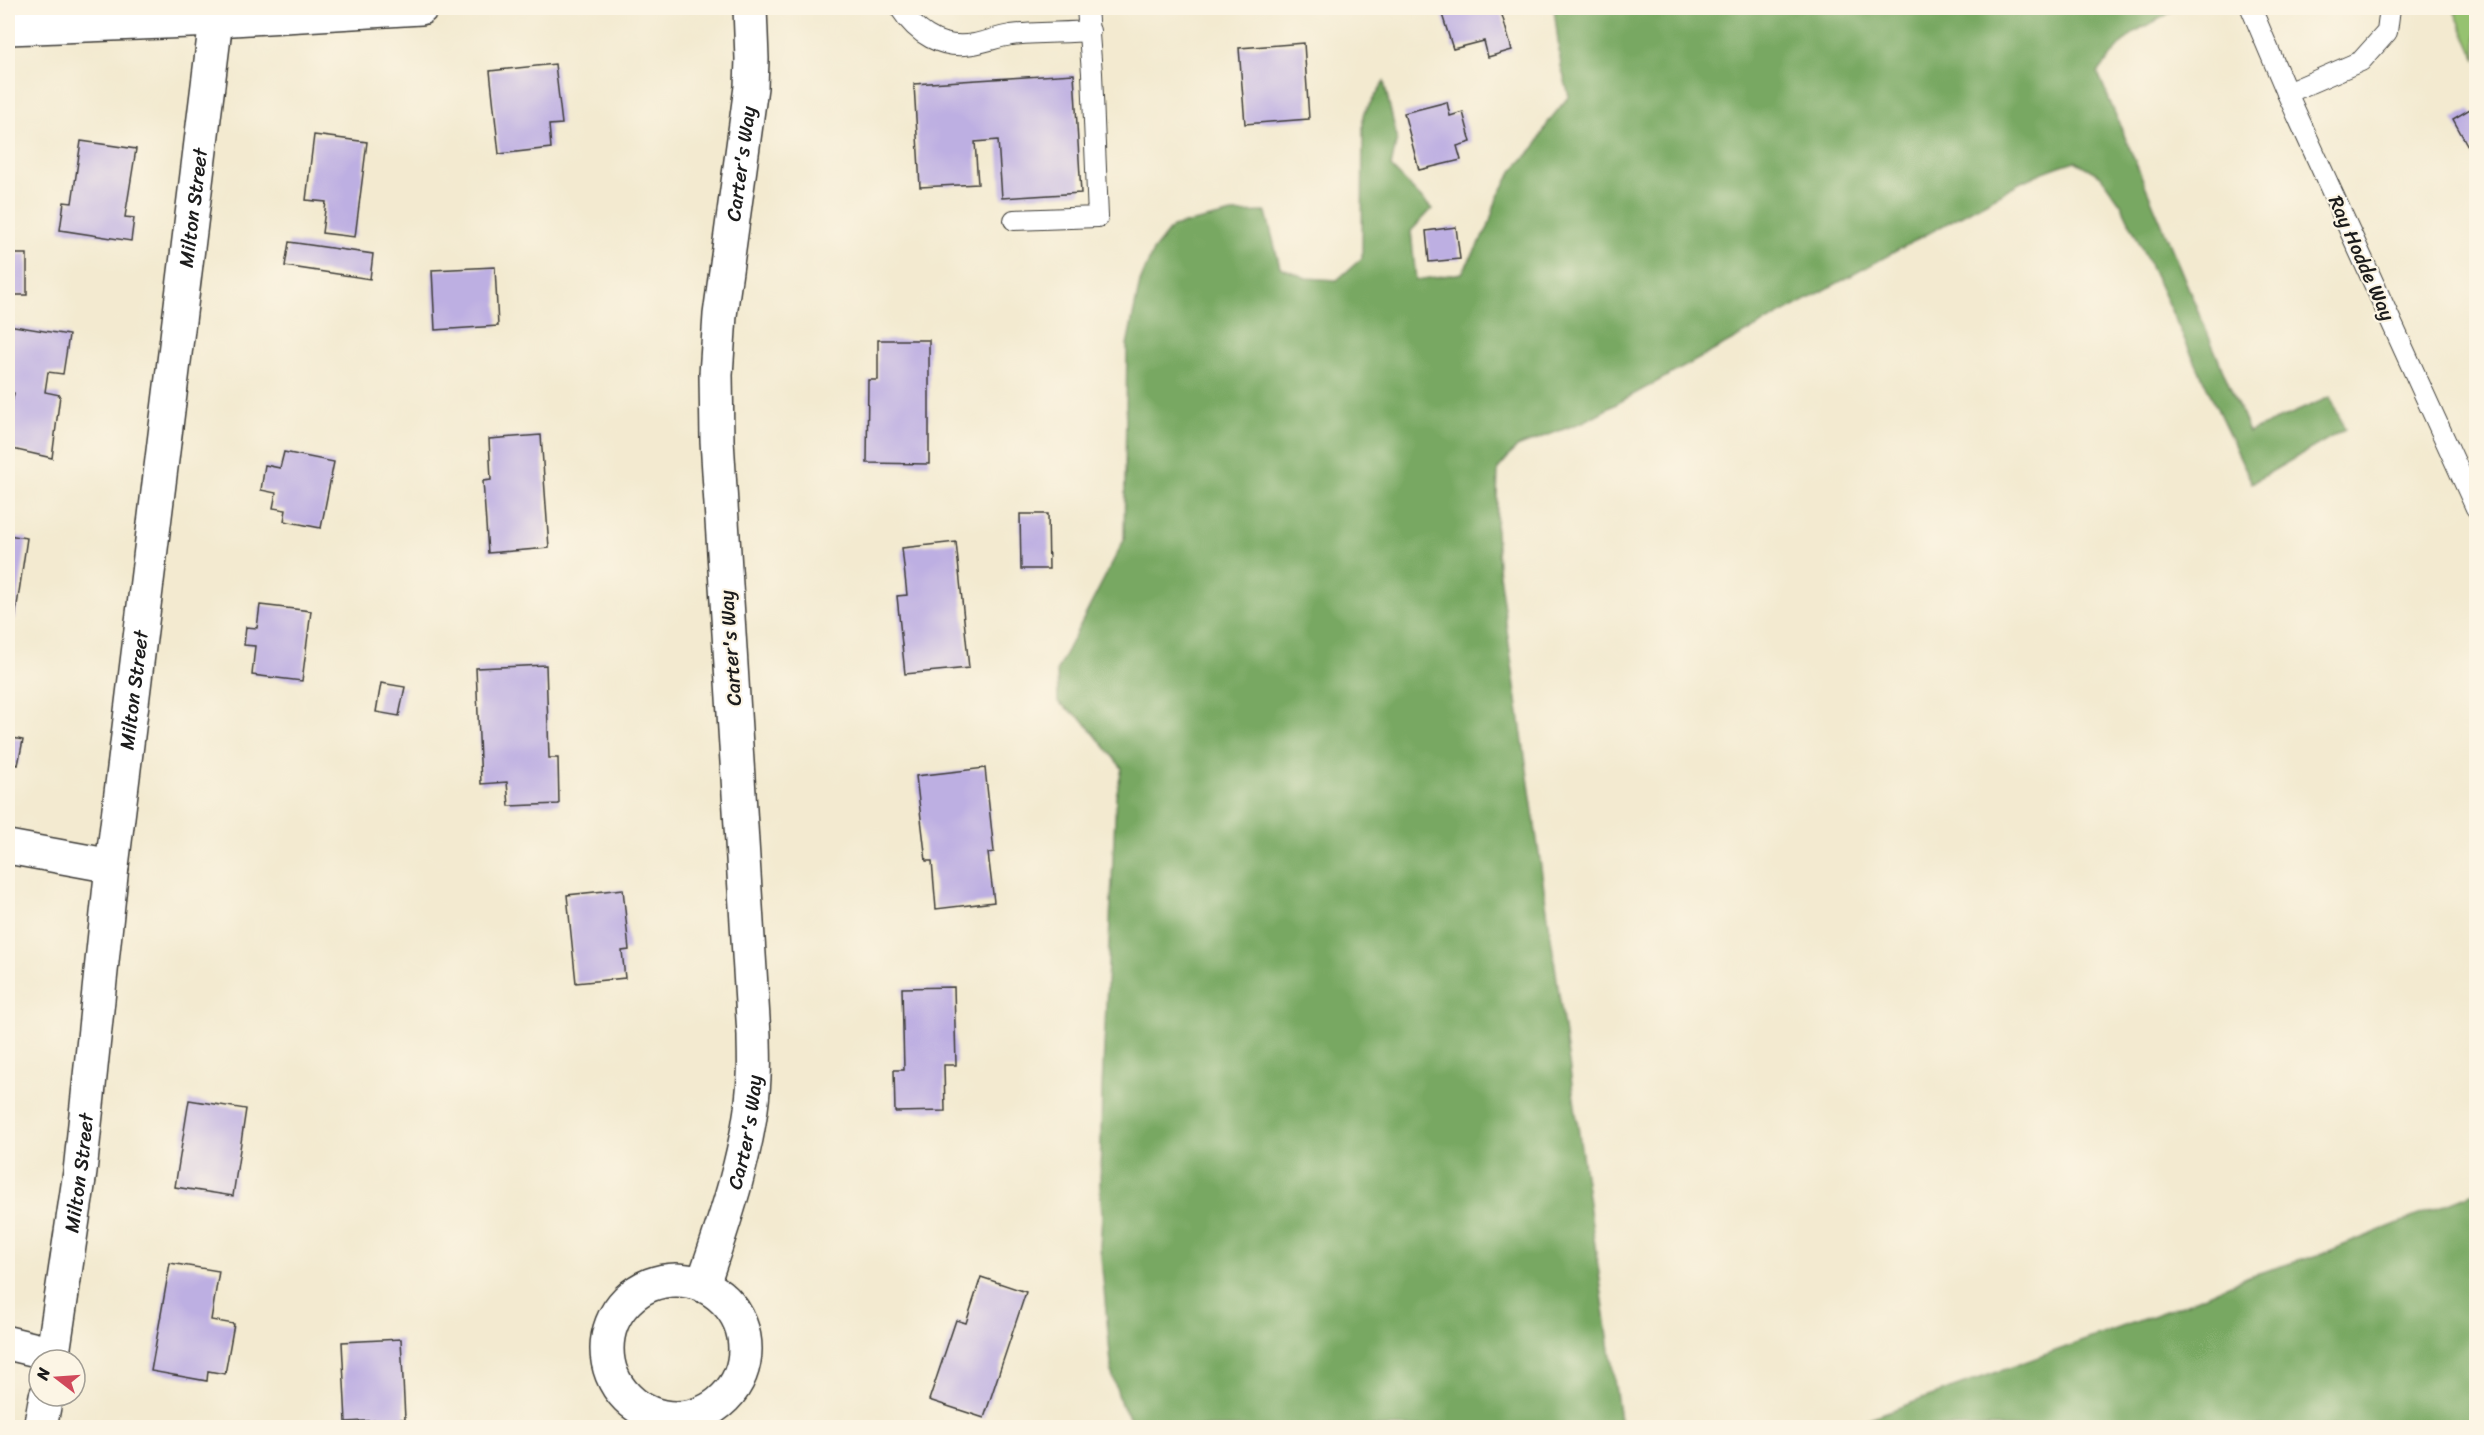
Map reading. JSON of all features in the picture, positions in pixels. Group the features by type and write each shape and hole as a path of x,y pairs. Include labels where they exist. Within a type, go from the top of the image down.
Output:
{"street":[{"path":"8,28 216,20 422,8"},
{"name":"Carter's Way","path":"703,1284 729,1209 750,1116 754,1077 754,1035 717,440 716,375 720,315 751,87 753,59 750,8"},
{"name":"Milton Street","path":"54,1348 80,1172 112,866 216,20"},
{"path":"8,847 112,866"},
{"path":"681,1279 703,1284 723,1297 738,1316 745,1338 745,1363 736,1385 721,1404 692,1417 676,1419 653,1415 633,1404 618,1388 609,1368 606,1346 611,1324 622,1305 638,1290 659,1282 681,1279"},
{"path":"8,1343 27,1349"},
{"path":"40,1428 44,1408"}],"lane":[{"path":"900,8 919,31 935,41 946,44 971,45 1009,35 1090,31"},
{"path":"1014,220 1098,217 1087,8"},
{"name":"Ray Hodde Way","path":"2251,8 2287,93 2476,508"},
{"path":"2287,93 2361,62 2387,32 2390,8"}],"green space":[{"path":"1554,8 2175,8 2132,34 2098,73 2249,432 2330,397 2345,429 2252,483 2121,204 2101,176 2075,161 2014,185 1585,421 1517,447 1498,469 1496,530 1498,567 1621,1427 1135,1427 1121,1404 1112,1374 1100,1247 1102,1089 1116,796 1122,768 1083,720 1058,702 1057,670 1124,540 1127,345 1140,282 1153,251 1172,227 1232,213 1266,212 1280,267 1306,278 1337,280 1362,258 1363,115 1384,82 1397,138 1391,167 1432,209 1411,231 1416,280 1462,273 1488,228 1497,198 1513,170 1535,147 1549,121 1569,96 1561,66"},
{"path":"2453,8 2476,8 2476,60"},
{"path":"2476,1192 2476,1427 1845,1427 2185,1304 2249,1276 2324,1253"}],"building":[{"path":"1440,8 1500,8 1512,50 1488,57 1484,41 1453,49"},
{"path":"1304,43 1309,119 1245,124 1239,48"},
{"path":"555,64 562,124 549,125 551,148 499,154 490,71"},
{"path":"1074,74 1081,193 1002,198 998,140 975,142 978,184 920,187 914,84"},
{"path":"1447,102 1450,116 1463,112 1471,142 1457,146 1461,160 1419,170 1404,113"},
{"path":"2470,109 2476,121 2476,146 2470,150 2453,119"},
{"path":"314,135 367,142 355,237 322,233 326,202 306,200"},
{"path":"81,141 136,149 125,217 134,218 131,241 60,230 64,202 72,203"},
{"path":"1456,227 1460,259 1429,262 1426,231"},
{"path":"289,242 373,254 370,279 285,266"},
{"path":"8,254 27,254 27,295 8,295"},
{"path":"495,267 498,326 435,330 432,270"},
{"path":"8,325 69,335 63,374 48,372 45,392 60,395 52,458 8,448 8,422 14,393 8,392"},
{"path":"878,340 929,340 929,464 867,463 868,380 878,380"},
{"path":"541,435 549,548 488,553 483,481 491,480 489,439"},
{"path":"284,452 334,462 321,528 284,521 286,510 273,508 276,493 261,490 265,465 280,468"},
{"path":"1020,514 1048,514 1049,569 1021,569"},
{"path":"8,535 27,538 15,619 8,618"},
{"path":"956,542 969,668 905,674 897,596 907,595 902,548"},
{"path":"260,605 311,611 302,681 252,675 255,646 244,645 246,627 257,628"},
{"path":"546,665 549,758 558,758 559,804 509,806 507,782 481,784 476,668"},
{"path":"381,683 405,687 399,716 376,712"},
{"path":"8,737 23,740 18,765 8,763"},
{"path":"985,768 994,852 988,853 994,902 936,909 932,861 926,861 916,776"},
{"path":"623,889 629,950 622,951 625,978 576,983 567,895"},
{"path":"954,987 956,1065 944,1065 945,1111 895,1112 894,1070 904,1070 902,988"},
{"path":"189,1100 246,1109 233,1196 175,1187"},
{"path":"170,1263 219,1271 211,1320 234,1324 225,1374 208,1371 207,1381 151,1371"},
{"path":"981,1277 1026,1292 984,1418 929,1400 956,1320 966,1323"},
{"path":"401,1339 405,1419 346,1422 342,1342"}]}
